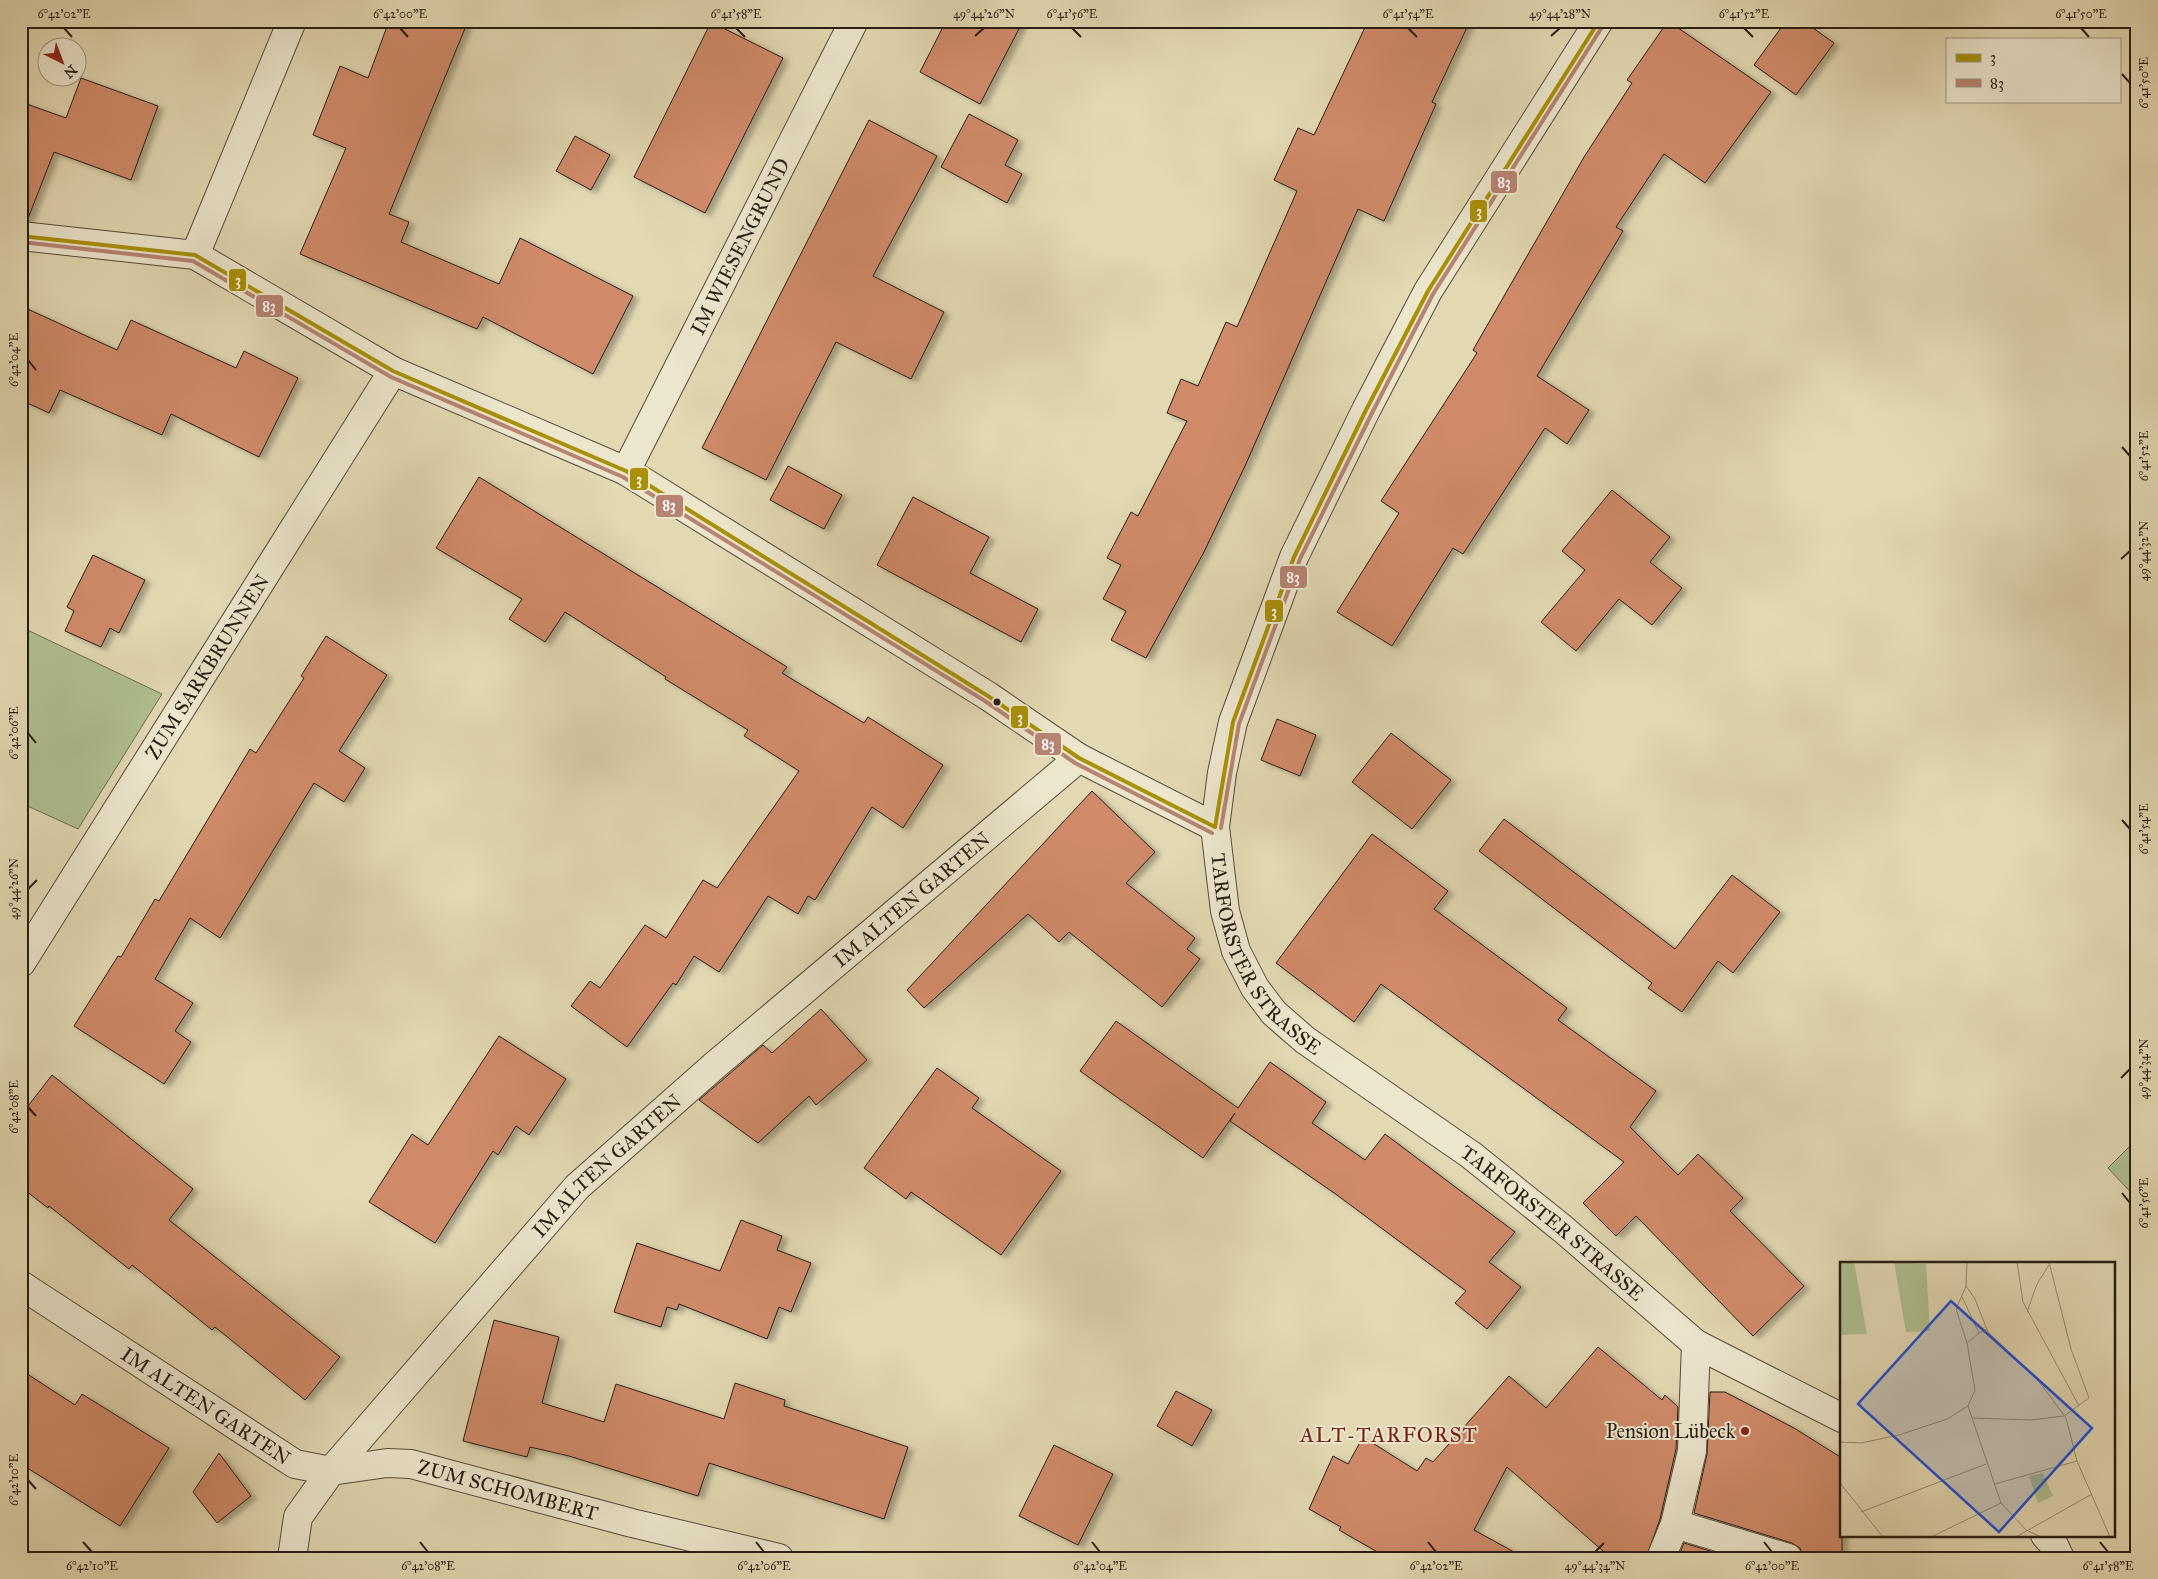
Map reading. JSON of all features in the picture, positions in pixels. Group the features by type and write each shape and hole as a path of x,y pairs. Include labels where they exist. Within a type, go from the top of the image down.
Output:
{"street":[{"path":"195,255 292,21"},
{"name":"IM WIESENGRUND","path":"626,471 854,21"},
{"name":"TARFORSTER STRASSE","path":"1599,21 1578,51 1428,291 1366,410 1294,557 1233,722 1214,826 1225,910 1236,951 1255,988 1274,1013 1305,1040 1471,1155 1563,1229 1696,1344 1840,1417"},
{"path":"21,236 195,255 394,371 626,471 988,696 1079,758 1214,826"},
{"name":"ZUM SARKBRUNNEN","path":"21,963 394,371"},
{"name":"IM ALTEN GARTEN","path":"21,1285 295,1464 331,1471 578,1187 714,1066 1079,758"},
{"path":"1661,1558 1675,1524 1692,1451 1696,1344"},
{"name":"ZUM SCHOMBERT","path":"331,1471 387,1463 411,1464 632,1523 779,1558"},
{"path":"292,1558 298,1517 331,1471"},
{"path":"1675,1524 1788,1558"},
{"path":"2046,1536 2054,1545 2060,1558"}],"green space":[{"path":"21,627 162,694 78,829 21,803"},
{"path":"2137,1139 2137,1199 2108,1168"}],"building":[{"path":"389,21 468,21 389,214 409,222 401,242 499,284 520,238 633,296 593,374 483,317 477,329 300,254 346,148 313,135 340,66 368,78"},
{"path":"946,21 1023,21 980,104 920,72"},
{"path":"1368,21 1470,21 1432,102 1436,104 1384,221 1358,209 1245,466 1204,552 1146,658 1111,640 1126,611 1103,599 1121,565 1107,558 1131,512 1138,516 1187,421 1167,413 1181,379 1198,386 1226,322 1237,327 1297,191 1274,180 1298,128 1314,135"},
{"path":"1668,21 1771,92 1705,183 1664,154 1616,227 1623,231 1537,376 1589,410 1567,444 1545,428 1463,554 1453,548 1392,646 1337,612 1399,513 1381,501 1477,353 1473,350 1584,157 1632,83 1627,80"},
{"path":"1786,21 1803,21 1834,43 1796,95 1754,65"},
{"path":"711,22 783,58 705,213 634,177"},
{"path":"88,81 158,106 131,180 54,152 27,221 21,221 21,102 66,118 77,88 88,88"},
{"path":"969,114 1018,140 1005,165 1022,174 1007,203 941,167"},
{"path":"869,120 937,156 873,276 944,312 911,379 836,342 766,480 702,448"},
{"path":"575,136 610,155 591,190 556,171"},
{"path":"21,306 117,350 131,320 236,368 244,351 298,378 259,457 171,414 162,435 60,390 49,413 21,400"},
{"path":"788,466 842,495 824,529 770,500"},
{"path":"479,477 787,667 782,673 864,723 868,717 943,765 903,828 872,807 815,900 808,896 798,914 768,896 719,972 694,956 676,985 673,983 627,1047 571,1006 590,981 600,988 645,925 666,938 703,880 717,888 799,771 744,736 748,730 665,679 666,677 565,612 545,642 509,619 522,599 436,548"},
{"path":"1612,490 1670,537 1650,562 1682,588 1652,625 1619,599 1576,651 1541,622 1585,570 1562,551"},
{"path":"913,497 989,537 970,573 1038,609 1021,642 877,565"},
{"path":"93,555 145,580 119,633 110,628 101,647 65,631 74,611 67,607"},
{"path":"326,636 387,675 339,751 365,768 344,802 314,783 220,938 190,918 155,979 193,1003 175,1031 191,1042 164,1084 74,1026 118,956 121,957 155,899 159,901 250,749 256,753 304,678 301,676"},
{"path":"1277,719 1316,735 1300,776 1261,760"},
{"path":"1391,733 1451,780 1412,829 1352,782"},
{"path":"1092,791 1155,852 1126,883 1195,938 1187,949 1200,959 1162,1007 1069,932 1059,942 1028,914 924,1008 907,990"},
{"path":"1504,819 1675,949 1732,875 1780,912 1733,973 1718,961 1682,1012 1648,988 1652,983 1479,851"},
{"path":"1372,834 1448,891 1434,909 1567,1008 1558,1020 1656,1091 1630,1127 1678,1175 1698,1154 1743,1198 1730,1211 1804,1286 1753,1336 1636,1216 1616,1236 1583,1203 1624,1162 1381,984 1354,1022 1276,963"},
{"path":"821,1009 867,1060 816,1105 809,1096 758,1143 699,1100 763,1045 772,1053"},
{"path":"1116,1021 1238,1108 1270,1062 1326,1102 1312,1123 1365,1160 1385,1134 1515,1232 1489,1262 1521,1287 1487,1329 1455,1303 1466,1291 1337,1195 1230,1121 1235,1113 1203,1158 1080,1071"},
{"path":"499,1036 566,1079 529,1135 516,1126 498,1155 493,1151 435,1243 369,1202 412,1134 428,1145"},
{"path":"937,1068 979,1098 972,1108 1061,1171 1001,1255 911,1192 906,1199 864,1168"},
{"path":"52,1075 193,1189 169,1220 340,1357 305,1400 215,1327 212,1330 132,1265 129,1269 49,1206 48,1208 21,1187 21,1115"},
{"path":"741,1220 782,1236 777,1250 811,1263 791,1312 779,1307 767,1339 679,1304 677,1310 667,1307 661,1327 614,1312 637,1243 720,1271"},
{"path":"494,1320 559,1337 542,1403 604,1422 616,1384 724,1419 735,1383 785,1400 784,1406 908,1447 884,1519 709,1463 698,1496 569,1456 530,1447 527,1457 463,1441"},
{"path":"1598,1347 1662,1400 1665,1395 1678,1407 1676,1449 1660,1519 1646,1558 1611,1558 1507,1467 1474,1530 1525,1558 1388,1558 1339,1530 1341,1527 1309,1509 1333,1456 1348,1464 1363,1437 1417,1471 1426,1458 1433,1462 1509,1376 1546,1408"},
{"path":"21,1370 75,1405 82,1394 169,1448 120,1526 21,1464"},
{"path":"1176,1391 1212,1410 1192,1446 1157,1426"},
{"path":"1710,1392 1725,1392 1794,1428 1840,1457 1840,1536 1842,1536 1842,1558 1803,1558 1800,1548 1792,1543 1694,1513 1707,1454"},
{"path":"1054,1445 1113,1474 1078,1545 1019,1516"},
{"path":"219,1453 251,1496 217,1523 193,1492"},
{"path":"1684,1543 1733,1558 1678,1558"}],"transit line":[{"name":"3","path":"1215,827 1233,722 1294,557 1366,410 1428,291 1599,21"},
{"name":"83","path":"1221,828 1239,724 1300,559 1433,294 1604,24"},
{"name":"3","path":"21,236 195,255 393,371 626,471 988,696 1079,758 1215,827"},
{"name":"83","path":"21,242 193,261 391,377 623,477 985,701 1075,763 1212,833"}],"place":[{"name":"Pension Lübeck","path":"1745,1431"}],"district":[{"name":"ALT-TARFORST","path":"1389,1435"}]}
